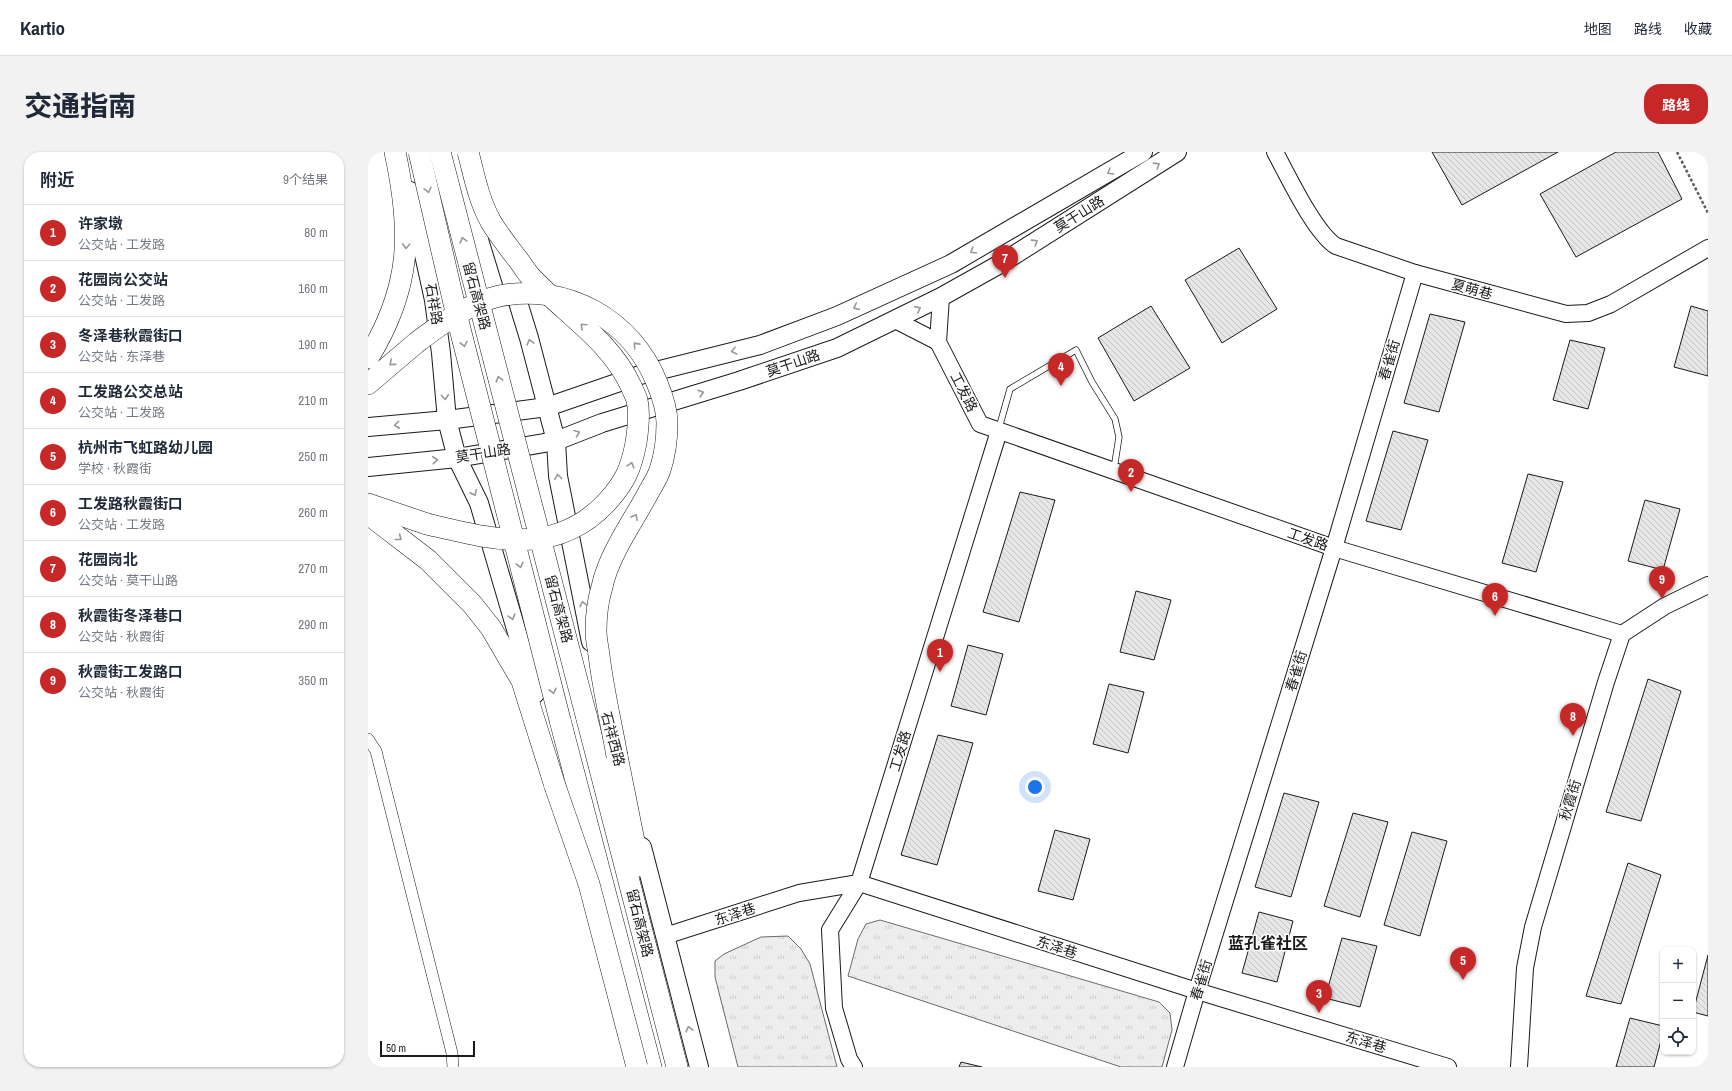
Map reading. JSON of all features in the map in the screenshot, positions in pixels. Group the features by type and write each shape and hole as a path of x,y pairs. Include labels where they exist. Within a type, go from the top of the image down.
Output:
{"highway":[{"path":"368,358 382,336 391,315 402,279 405,258 405,210 402,186 394,152"},
{"name":"留石高架路","path":"419,152 461,332 651,1067"},
{"name":"留石高架路","path":"440,152 676,1067"},
{"path":"368,504 427,524 500,540 526,541 546,538 569,530 591,517 620,489 628,474 632,461 638,431 637,400 625,372 603,344 530,276 509,248 491,221 475,182 468,152"},
{"path":"368,384 442,322 470,307 498,296 523,294 569,300 587,306 622,330 639,348 651,367 662,396 667,421 665,446 660,471 613,558 602,586 596,630 600,670 643,886 663,1013"},
{"path":"368,514 428,560 472,604 491,628 522,681 554,786 589,884 636,1067"}],"main road":[{"name":"石祥路","path":"401,152 434,300 441,353 447,420 457,458"},
{"path":"476,152 498,238 529,338 546,407"},
{"name":"莫干山路","path":"368,427 447,420 546,407 640,376 760,345 837,316 951,264 1143,152"},
{"name":"莫干山路","path":"368,467 457,458 556,441 602,423 740,381 837,348 941,297 1000,264 1177,152"},
{"name":"石祥西路","path":"546,407 556,441 558,476 600,688 699,1067"},
{"path":"457,458 479,503 498,566 546,734 636,1067"},
{"path":"658,1067 575,712 676,1067"}],"street":[{"name":"夏萌巷","path":"1275,152 1316,226 1328,241 1336,246 1415,273 1566,314 1588,313 1611,304 1708,248"},
{"name":"春雀街","path":"1175,1067 1334,548 1415,273"},
{"path":"895,320 938,342 941,297"},
{"name":"工发路","path":"938,342 980,424 1334,548 1622,634"},
{"name":"工发路","path":"854,1067 849,1059 834,1008 830,930 859,883 999,431"},
{"path":"1622,634 1665,606 1708,585"},
{"name":"秋霞街","path":"1519,1067 1526,968 1532,927 1603,689 1622,634"},
{"path":"368,739 376,751 450,1046 453,1067"},
{"name":"东泽巷","path":"665,936 800,893 859,883 1197,992 1448,1067"}],"lane":[{"path":"999,431 1010,389 1076,350 1092,382 1115,419 1119,437 1114,471"}],"path":[{"path":"1678,152 1708,213"}],"green space":[{"path":"880,920 1159,1002 1170,1013 1172,1030 1162,1067 1121,1067 848,976 858,939 866,924"},
{"path":"788,936 801,949 810,964 837,1067 738,1067 715,977 715,961 724,954 761,937"}],"building":[{"path":"1432,152 1558,152 1462,205"},
{"path":"1616,152 1658,152 1682,199 1576,257 1540,194"},
{"path":"1239,248 1277,309 1222,343 1185,280"},
{"path":"1151,306 1190,368 1134,401 1098,338"},
{"path":"1691,306 1708,311 1708,376 1674,367"},
{"path":"1430,314 1465,322 1439,412 1404,403"},
{"path":"1570,340 1605,348 1588,409 1553,400"},
{"path":"1393,431 1428,440 1401,530 1366,521"},
{"path":"1528,474 1563,482 1536,572 1502,563"},
{"path":"1020,492 1055,500 1019,622 983,612"},
{"path":"1645,500 1680,509 1663,570 1628,561"},
{"path":"1136,591 1171,600 1154,660 1120,652"},
{"path":"968,645 1003,654 986,715 951,706"},
{"path":"1648,679 1681,691 1641,821 1606,812"},
{"path":"1109,684 1144,692 1128,753 1093,744"},
{"path":"938,735 973,743 937,865 901,855"},
{"path":"1284,793 1319,802 1291,897 1255,887"},
{"path":"1353,813 1388,822 1360,917 1324,906"},
{"path":"1055,830 1090,839 1073,900 1038,891"},
{"path":"1412,832 1447,841 1420,936 1384,925"},
{"path":"1628,863 1661,875 1621,1004 1586,996"},
{"path":"1259,912 1293,921 1277,982 1242,973"},
{"path":"1342,938 1377,946 1360,1007 1325,998"},
{"path":"1708,955 1708,1016 1696,1013 1696,1001"},
{"path":"1630,1018 1660,1025 1660,1044 1654,1067 1616,1067"},
{"path":"961,1062 982,1067 959,1067"}],"place":[{"name":"花园岗北","path":"1005,278"},
{"name":"工发路公交总站","path":"1061,386"},
{"name":"花园岗公交站","path":"1131,492"},
{"name":"秋霞街工发路口","path":"1662,599"},
{"name":"工发路秋霞街口","path":"1495,616"},
{"name":"许家墩","path":"940,672"},
{"name":"秋霞街冬泽巷口","path":"1573,736"},
{"name":"杭州市飞虹路幼儿园","path":"1463,980"},
{"name":"冬泽巷秋霞街口","path":"1319,1013"}],"district":[{"name":"蓝孔雀社区","path":"1268,943"}]}
